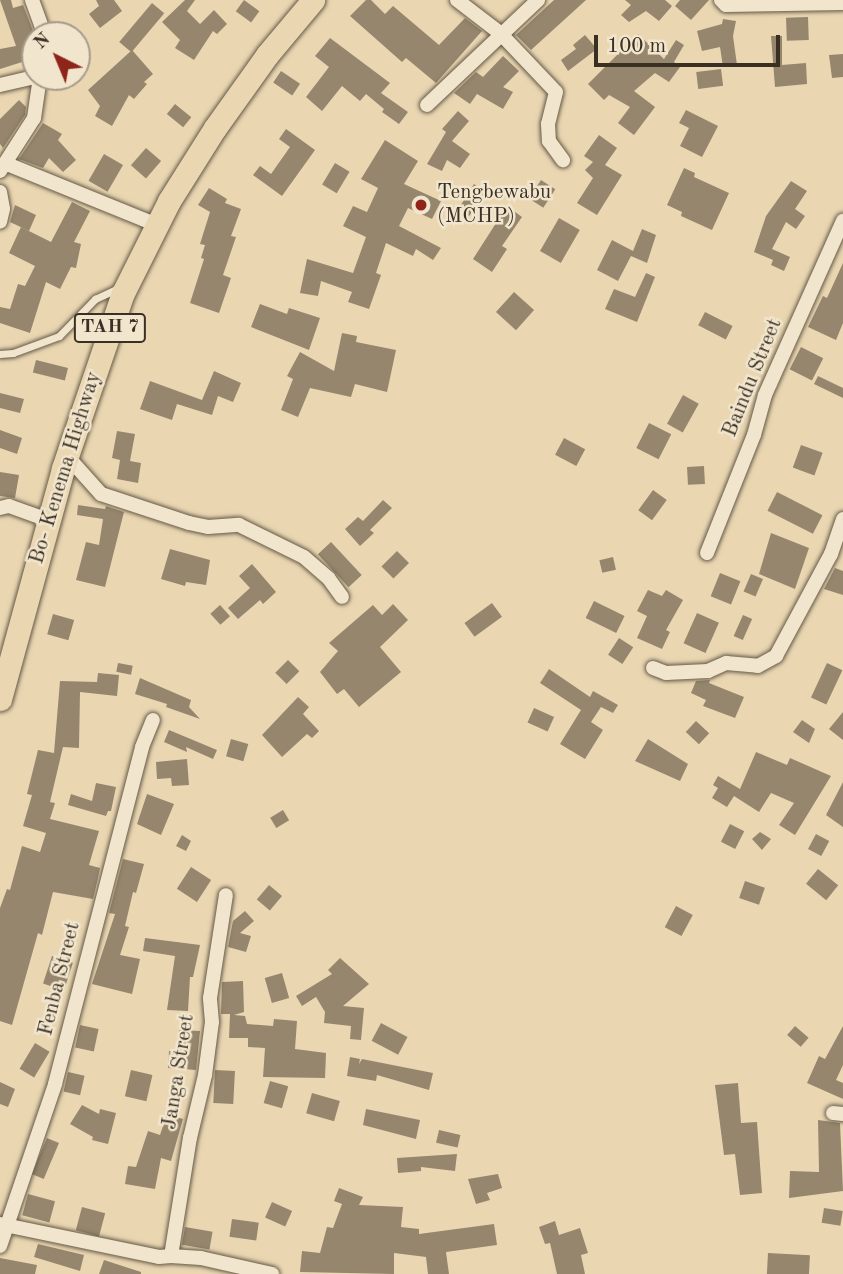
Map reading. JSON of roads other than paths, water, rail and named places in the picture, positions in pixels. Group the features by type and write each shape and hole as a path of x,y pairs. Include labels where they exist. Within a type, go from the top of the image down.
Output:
{"highway":[{"name":"Bo- Kenema Highway","path":"0,699 67,456 127,285 157,225 215,128 267,55 313,0"}],"street":[{"path":"32,0 40,21"},
{"path":"457,0 500,33 556,92 548,124 549,141 563,160"},
{"path":"427,105 500,33 538,0"},
{"path":"721,0 726,5 843,3"},
{"path":"0,85 21,80"},
{"path":"36,91 34,118 3,168 157,225"},
{"path":"0,192 3,209 0,222"},
{"name":"Baindu Street","path":"707,553 754,435 765,395 841,230"},
{"path":"67,456 100,494 189,523 208,527 239,525 317,566 342,597"},
{"path":"0,508 9,506 48,520"},
{"path":"653,668 666,673 708,671 726,663 758,666 776,656 831,554 843,519"},
{"name":"Fenba Street","path":"0,1246 3,1225 55,1084 139,760 153,720"},
{"name":"Janga Street","path":"171,1256 190,1138 205,1075 212,1022 209,998 226,895"},
{"path":"3,1225 159,1257 201,1258 272,1274"}],"lane":[{"path":"0,354 13,353 59,336 95,299 127,285"}],"place":[{"name":"Tengbewabu (MCHP)","path":"421,205"}]}
